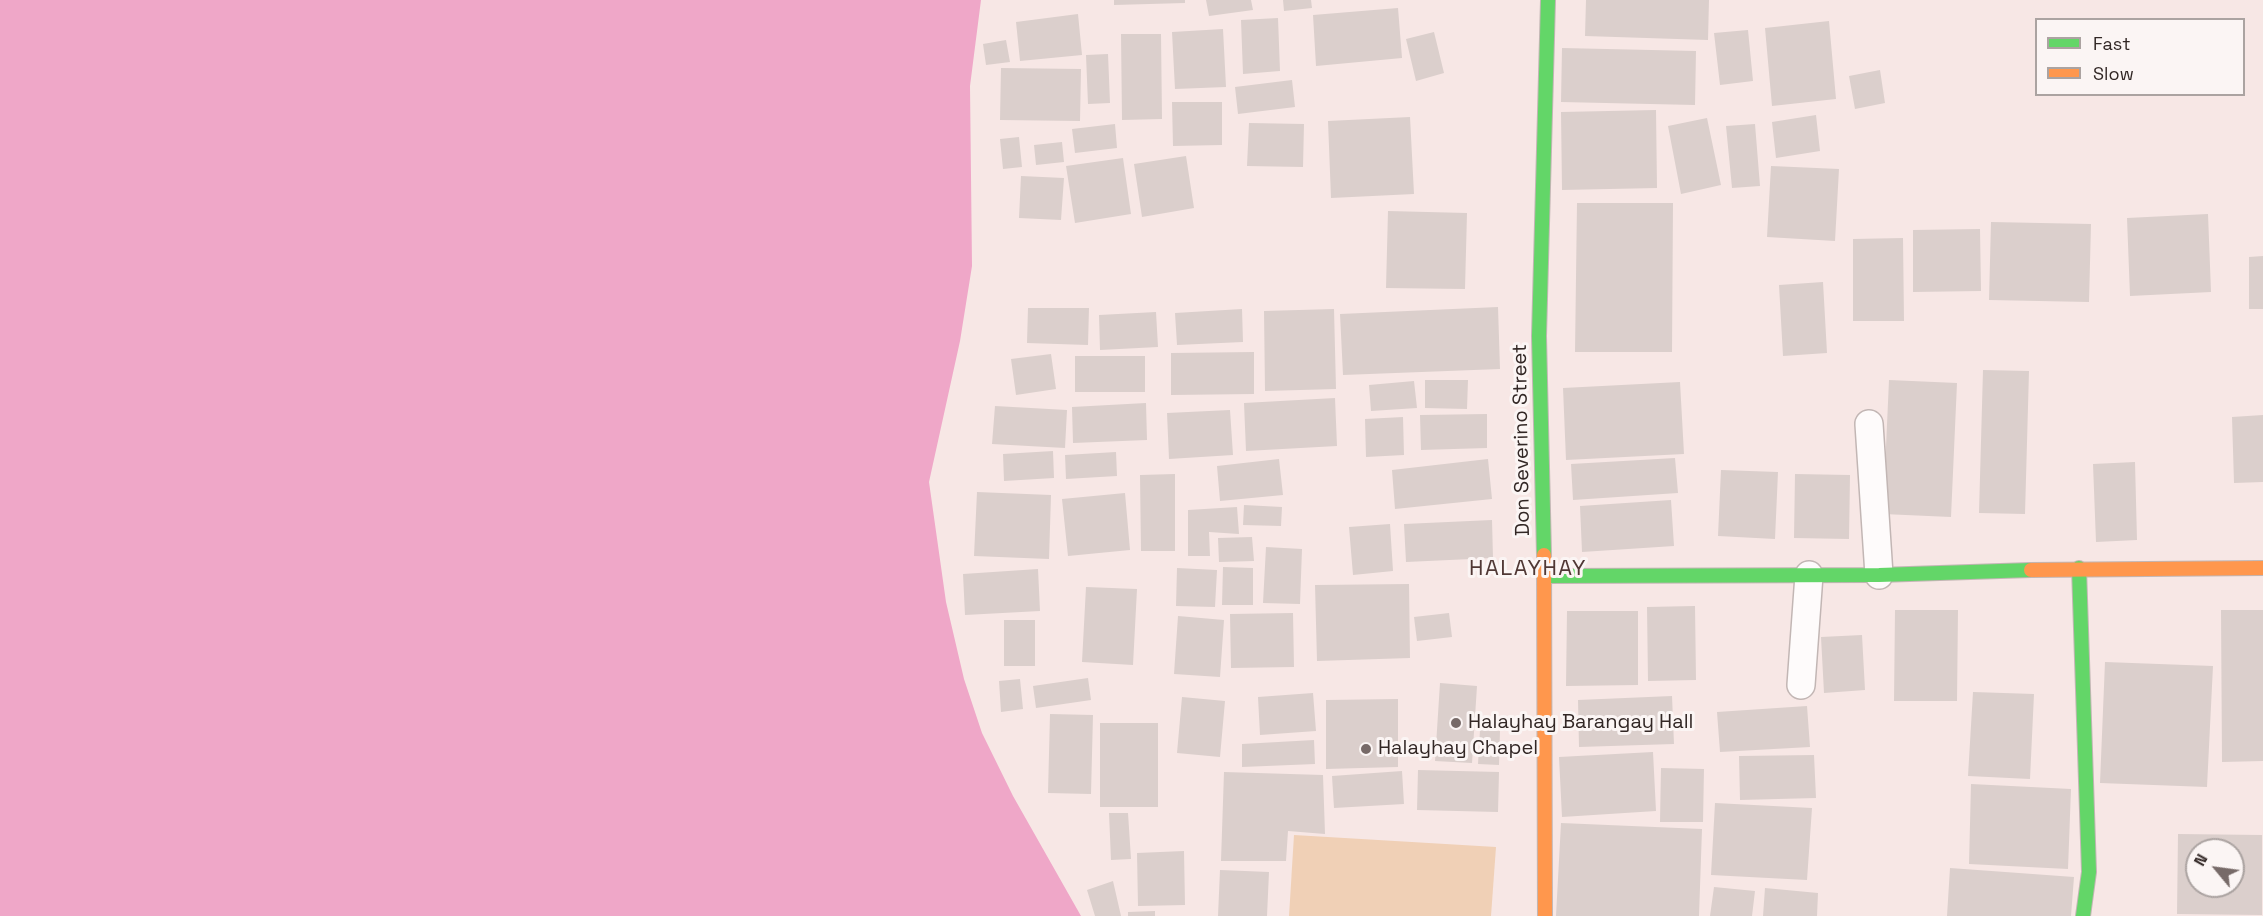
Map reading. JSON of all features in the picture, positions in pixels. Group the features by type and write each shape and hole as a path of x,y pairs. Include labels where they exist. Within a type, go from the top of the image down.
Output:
{"street":[{"name":"Don Severino Street","path":"1545,916 1544,576 1539,336 1548,0"},
{"path":"1544,576 1879,575 2079,568 2263,568"},
{"path":"2079,568 2089,872 2083,916"}],"lane":[{"path":"1869,424 1879,575"},
{"path":"1801,685 1809,575"}],"shaded area":[{"path":"0,0 981,0 970,86 972,266 960,341 929,482 946,602 964,679 982,733 1013,796 1081,916 0,916"},
{"path":"1294,835 1496,847 1491,916 1289,916"}],"building":[{"path":"1114,0 1185,0 1185,3 1114,5"},
{"path":"1206,0 1251,0 1253,10 1209,16"},
{"path":"1283,0 1311,0 1312,8 1284,11"},
{"path":"1586,0 1709,0 1708,40 1585,36"},
{"path":"1398,8 1402,58 1316,66 1313,15"},
{"path":"1078,14 1082,55 1020,61 1016,22"},
{"path":"1278,18 1280,71 1243,74 1241,20"},
{"path":"1829,21 1836,99 1772,106 1765,28"},
{"path":"1223,29 1226,87 1175,89 1172,32"},
{"path":"1748,30 1753,81 1720,85 1714,33"},
{"path":"1434,32 1444,73 1416,81 1406,39"},
{"path":"1121,34 1161,34 1162,119 1122,120"},
{"path":"1006,40 1010,62 986,65 983,44"},
{"path":"1562,48 1696,51 1695,105 1561,102"},
{"path":"1108,54 1110,103 1088,104 1086,55"},
{"path":"1001,68 1081,69 1080,121 1000,120"},
{"path":"1880,70 1885,103 1855,109 1849,76"},
{"path":"1292,80 1295,107 1238,114 1235,87"},
{"path":"1172,102 1222,102 1222,145 1173,146"},
{"path":"1656,110 1657,188 1562,190 1561,112"},
{"path":"1816,115 1820,151 1776,158 1772,122"},
{"path":"1410,117 1414,194 1331,198 1328,121"},
{"path":"1707,118 1721,185 1681,194 1668,126"},
{"path":"1249,123 1304,124 1303,167 1247,166"},
{"path":"1115,124 1117,148 1075,153 1072,129"},
{"path":"1755,124 1760,186 1732,188 1726,126"},
{"path":"1019,137 1022,167 1003,169 1000,139"},
{"path":"1062,142 1064,162 1036,165 1034,145"},
{"path":"1186,156 1194,208 1142,217 1134,164"},
{"path":"1123,158 1131,214 1075,223 1066,166"},
{"path":"1771,166 1839,169 1835,241 1767,237"},
{"path":"1021,176 1064,178 1061,220 1019,218"},
{"path":"1577,203 1673,203 1672,352 1575,352"},
{"path":"1388,211 1467,213 1465,289 1386,288"},
{"path":"2208,214 2211,292 2130,296 2127,218"},
{"path":"1991,222 2091,224 2089,302 1989,300"},
{"path":"1980,229 1981,291 1913,292 1913,230"},
{"path":"1903,238 1904,321 1853,321 1853,239"},
{"path":"2263,256 2263,309 2249,309 2249,257"},
{"path":"1823,282 1827,353 1783,356 1779,285"},
{"path":"1498,307 1500,369 1343,375 1340,314"},
{"path":"1028,308 1089,308 1088,345 1027,343"},
{"path":"1242,309 1243,342 1177,345 1175,313"},
{"path":"1334,309 1336,389 1265,391 1264,311"},
{"path":"1156,312 1158,347 1100,350 1099,315"},
{"path":"1254,352 1254,394 1171,395 1171,353"},
{"path":"1051,354 1056,389 1016,395 1011,359"},
{"path":"1075,356 1145,356 1145,392 1075,392"},
{"path":"1983,370 2029,371 2025,514 1979,513"},
{"path":"1425,380 1468,380 1467,409 1425,408"},
{"path":"1889,380 1957,383 1951,517 1883,514"},
{"path":"1414,381 1417,408 1371,411 1369,385"},
{"path":"1680,382 1684,454 1566,460 1563,388"},
{"path":"1335,398 1337,446 1246,451 1244,403"},
{"path":"1146,403 1147,440 1073,443 1072,407"},
{"path":"995,406 1067,410 1065,448 992,444"},
{"path":"1230,410 1233,455 1169,459 1167,413"},
{"path":"1487,414 1487,448 1421,450 1420,415"},
{"path":"2263,415 2263,482 2234,483 2232,417"},
{"path":"1403,417 1404,455 1366,457 1365,419"},
{"path":"1053,451 1054,478 1004,481 1003,454"},
{"path":"1116,452 1117,476 1066,479 1065,455"},
{"path":"1675,458 1678,493 1573,500 1571,464"},
{"path":"1279,459 1283,495 1220,501 1217,466"},
{"path":"1488,459 1492,499 1395,509 1392,470"},
{"path":"2135,462 2137,540 2096,542 2093,464"},
{"path":"1721,470 1778,472 1775,539 1718,536"},
{"path":"1175,474 1175,551 1141,551 1140,475"},
{"path":"1795,474 1850,475 1849,539 1794,538"},
{"path":"977,492 1051,495 1049,559 974,556"},
{"path":"1125,493 1130,550 1068,556 1062,499"},
{"path":"1671,500 1674,546 1582,552 1580,506"},
{"path":"1244,505 1282,507 1281,526 1243,525"},
{"path":"1237,507 1239,534 1209,532 1210,556 1188,556 1188,510"},
{"path":"1492,520 1493,558 1406,562 1404,524"},
{"path":"1390,524 1393,571 1353,575 1349,527"},
{"path":"1252,537 1254,561 1219,562 1218,538"},
{"path":"1266,547 1302,549 1300,604 1263,603"},
{"path":"1223,567 1253,568 1253,605 1222,605"},
{"path":"1177,568 1217,570 1215,607 1176,606"},
{"path":"1038,569 1040,611 965,615 963,574"},
{"path":"1409,584 1410,658 1317,661 1315,585"},
{"path":"1086,587 1137,589 1133,665 1082,662"},
{"path":"1695,606 1696,680 1648,681 1647,607"},
{"path":"1895,610 1958,610 1957,701 1894,701"},
{"path":"2221,610 2263,610 2263,761 2222,762"},
{"path":"1567,611 1638,611 1638,685 1566,686"},
{"path":"1293,613 1294,667 1231,668 1230,614"},
{"path":"1449,613 1452,637 1417,641 1414,617"},
{"path":"1178,616 1224,620 1220,677 1174,674"},
{"path":"1004,620 1035,620 1035,666 1004,666"},
{"path":"1862,635 1865,690 1824,693 1821,637"},
{"path":"2105,662 2213,666 2207,787 2100,783"},
{"path":"1088,678 1091,700 1036,708 1033,686"},
{"path":"1020,679 1023,709 1001,712 999,681"},
{"name":"Halayhay Barangay Hall","path":"1440,683 1477,686 1472,763 1435,761"},
{"path":"1973,692 2034,694 2030,779 1968,776"},
{"path":"1313,693 1316,731 1260,735 1258,697"},
{"path":"1672,696 1674,744 1579,747 1578,700"},
{"path":"1182,697 1225,701 1220,757 1177,753"},
{"path":"1398,699 1398,767 1326,769 1326,700"},
{"path":"1807,706 1810,747 1720,752 1717,712"},
{"path":"1050,714 1093,715 1091,794 1048,793"},
{"path":"1100,723 1158,723 1158,807 1100,807"},
{"path":"1480,730 1500,731 1499,765 1478,764"},
{"path":"1314,740 1315,764 1242,767 1242,744"},
{"path":"1653,752 1656,811 1562,817 1559,757"},
{"path":"1814,755 1816,798 1740,800 1739,756"},
{"path":"1661,768 1704,769 1703,822 1660,822"},
{"path":"1418,770 1499,772 1498,812 1417,810"},
{"path":"1402,771 1404,804 1334,808 1332,776"},
{"path":"1224,772 1323,775 1325,834 1288,831 1286,861 1221,861"},
{"path":"1971,784 2071,789 2068,869 1969,864"},
{"path":"1715,803 1812,808 1807,880 1711,875"},
{"path":"1109,813 1128,813 1131,859 1111,860"},
{"path":"1561,823 1702,829 1699,916 1556,916"},
{"path":"2178,834 2262,835 2262,915 2177,914"},
{"path":"1184,851 1185,905 1138,906 1137,853"},
{"path":"1950,868 2074,877 2071,916 1947,916"},
{"path":"1220,870 1269,872 1267,916 1218,916"},
{"path":"1113,881 1121,916 1095,916 1087,890"},
{"path":"1714,887 1755,891 1752,916 1710,916"},
{"path":"1765,888 1818,893 1817,916 1763,916"},
{"path":"1155,911 1155,916 1128,916 1128,912"}],"traffic: fast":[{"path":"1544,555 1539,336 1548,0"},
{"path":"2079,568 2089,872 2083,916"},
{"path":"1544,576 1879,575 2031,570"}],"traffic: slow":[{"path":"1544,555 1545,916"},
{"path":"2031,570 2263,568"}],"place":[{"name":"Halayhay Barangay Hall","path":"1456,723"},
{"name":"Halayhay Chapel","path":"1366,749"}],"district":[{"name":"HALAYHAY","path":"1528,569"}]}
